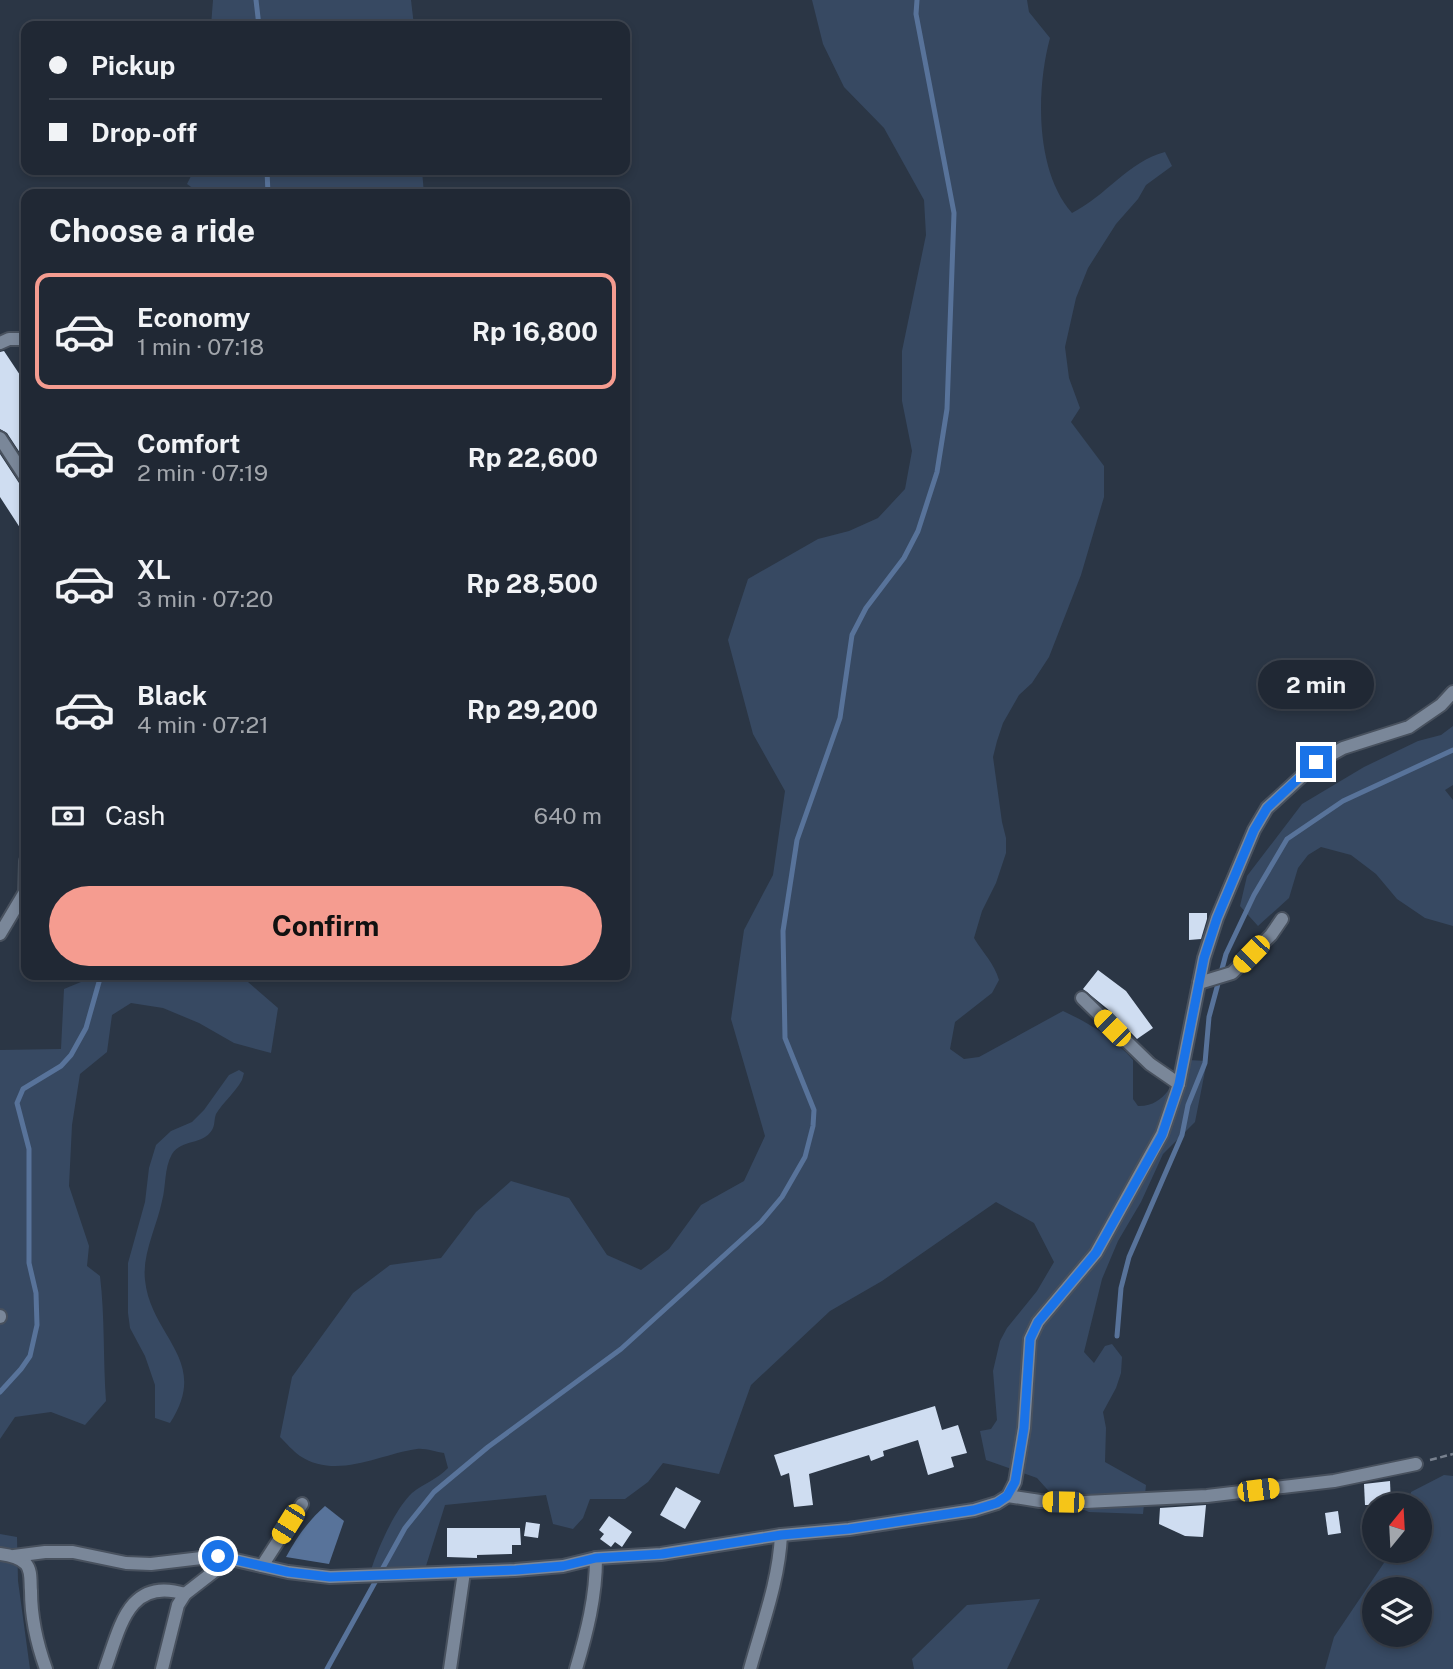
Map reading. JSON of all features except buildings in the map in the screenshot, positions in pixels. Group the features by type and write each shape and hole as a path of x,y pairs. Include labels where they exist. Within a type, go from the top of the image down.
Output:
{"street":[{"path":"0,343 9,339 21,339"},
{"path":"0,438 21,470"},
{"path":"0,1554 14,1556 73,1552 126,1563 151,1564 218,1556 288,1572 330,1577 464,1572 563,1566 596,1558 662,1554 781,1535 849,1529 974,1510 997,1503 1007,1496 1015,1482 1024,1428 1030,1339 1038,1322 1096,1253 1162,1135 1179,1084 1205,982 1217,918 1254,830 1267,808 1316,762 1343,748 1409,727 1441,705 1453,692"},
{"path":"0,934 21,899"},
{"path":"1205,982 1232,973 1282,919"},
{"path":"1082,998 1150,1064 1179,1084"},
{"path":"1007,1496 1040,1501 1085,1502 1208,1496 1334,1481 1416,1464"},
{"path":"262,1566 302,1504"},
{"path":"750,1669 776,1578 781,1535"},
{"path":"14,1556 26,1565 30,1573 36,1634 46,1669"},
{"path":"576,1669 590,1620 596,1583 596,1558"},
{"path":"162,1669 178,1605 185,1594 230,1559"},
{"path":"450,1669 464,1572"},
{"path":"105,1669 128,1610 137,1598 166,1588 185,1594"}],"path":[{"path":"1416,1464 1453,1454"}],"shaded area":[{"path":"213,0 411,0 413,21 211,21"},
{"path":"812,0 1027,0 1029,12 1050,38 1042,81 1045,153 1060,196 1072,213 1152,157 1165,152 1172,166 1146,185 1138,199 1116,224 1088,268 1076,298 1065,347 1069,378 1080,408 1071,422 1104,466 1104,497 1081,575 1049,657 1032,683 1019,695 1003,723 997,741 993,757 1006,853 974,938 999,980 992,993 955,1022 950,1049 964,1059 979,1057 1063,1011 1101,1032 1133,1060 1133,1099 1138,1106 1156,1102 1162,1097 1188,1060 1207,1061 1195,1122 1163,1154 1141,1202 1118,1241 1102,1279 1084,1352 1094,1363 1105,1346 1112,1344 1122,1357 1116,1388 1103,1412 1106,1428 1105,1462 1146,1485 1143,1514 1089,1512 1055,1498 1037,1478 986,1460 980,1431 991,1429 997,1420 993,1371 1000,1341 1007,1328 1037,1291 1054,1262 1034,1223 996,1202 882,1281 830,1311 751,1385 719,1474 663,1463 648,1482 625,1499 590,1499 583,1518 573,1529 553,1524 546,1495 445,1505 426,1566 371,1570 399,1509 412,1493 448,1468 444,1453 420,1449 344,1466 329,1466 300,1456 280,1437 292,1377 353,1293 390,1265 441,1258 476,1212 511,1181 569,1198 607,1255 641,1270 669,1249 701,1205 744,1181 765,1136 731,1019 744,930 773,875 785,791 753,734 728,640 748,579 818,539 849,531 878,518 905,489 912,451 902,401 902,351 926,235 924,200 884,128 844,87 823,44"},
{"path":"192,175 422,175 424,189 194,189 187,184"},
{"path":"1453,726 1453,785 1445,790 1453,800 1453,926 1425,918 1397,899 1376,874 1351,855 1321,847 1308,855 1298,868 1289,898 1258,926 1240,906 1247,876 1302,804 1364,767 1418,741 1441,735"},
{"path":"86,980 246,980 278,1008 271,1053 234,1043 199,1023 163,1008 131,1003 112,1015 107,1052 80,1074 72,1125 69,1186 89,1246 87,1266 100,1276 106,1401 85,1425 51,1412 15,1417 0,1439 0,1050 61,1049 64,989"},
{"path":"239,1070 244,1073 242,1080 216,1114 212,1130 203,1138 176,1149 172,1154 146,1260 145,1280 149,1300 182,1365 184,1382 181,1401 170,1423 155,1418 155,1385 145,1356 130,1328 128,1263 145,1202 149,1168 156,1145 171,1131 192,1122 229,1075"},
{"path":"1444,1475 1453,1476 1453,1669 1325,1669 1334,1637 1362,1595 1362,1647 1432,1647 1432,1577 1374,1577 1384,1563 1432,1563 1432,1493 1411,1493"},
{"path":"325,1506 344,1521 329,1564 286,1557 303,1530"},
{"path":"0,1534 17,1537 18,1581 30,1669 0,1669"},
{"path":"1040,1599 1007,1669 914,1669 912,1659 967,1605"}],"waterway":[{"path":"256,0 258,21"},
{"path":"327,1669 405,1528 434,1492 488,1447 621,1349 761,1222 782,1197 805,1157 814,1110 785,1038 783,931 797,840 840,718 852,635 866,608 904,558 918,531 937,472 947,409 954,213 916,14 917,0"},
{"path":"267,175 268,189"},
{"path":"1117,1336 1121,1288 1129,1257 1182,1135 1188,1105 1205,1063 1209,1017 1226,954 1254,895 1287,839 1343,801 1453,750"},
{"path":"0,1392 30,1356 37,1325 36,1293 29,1263 29,1149 17,1103 23,1089 61,1066 71,1055 86,1028 100,980"}],"route":[{"path":"218,1556 288,1572 330,1577 516,1570 563,1566 596,1558 662,1554 781,1535 849,1529 974,1510 997,1503 1007,1496 1015,1482 1024,1428 1030,1339 1038,1322 1096,1253 1162,1135 1179,1084 1204,958 1217,918 1254,830 1267,808 1316,762"}]}
